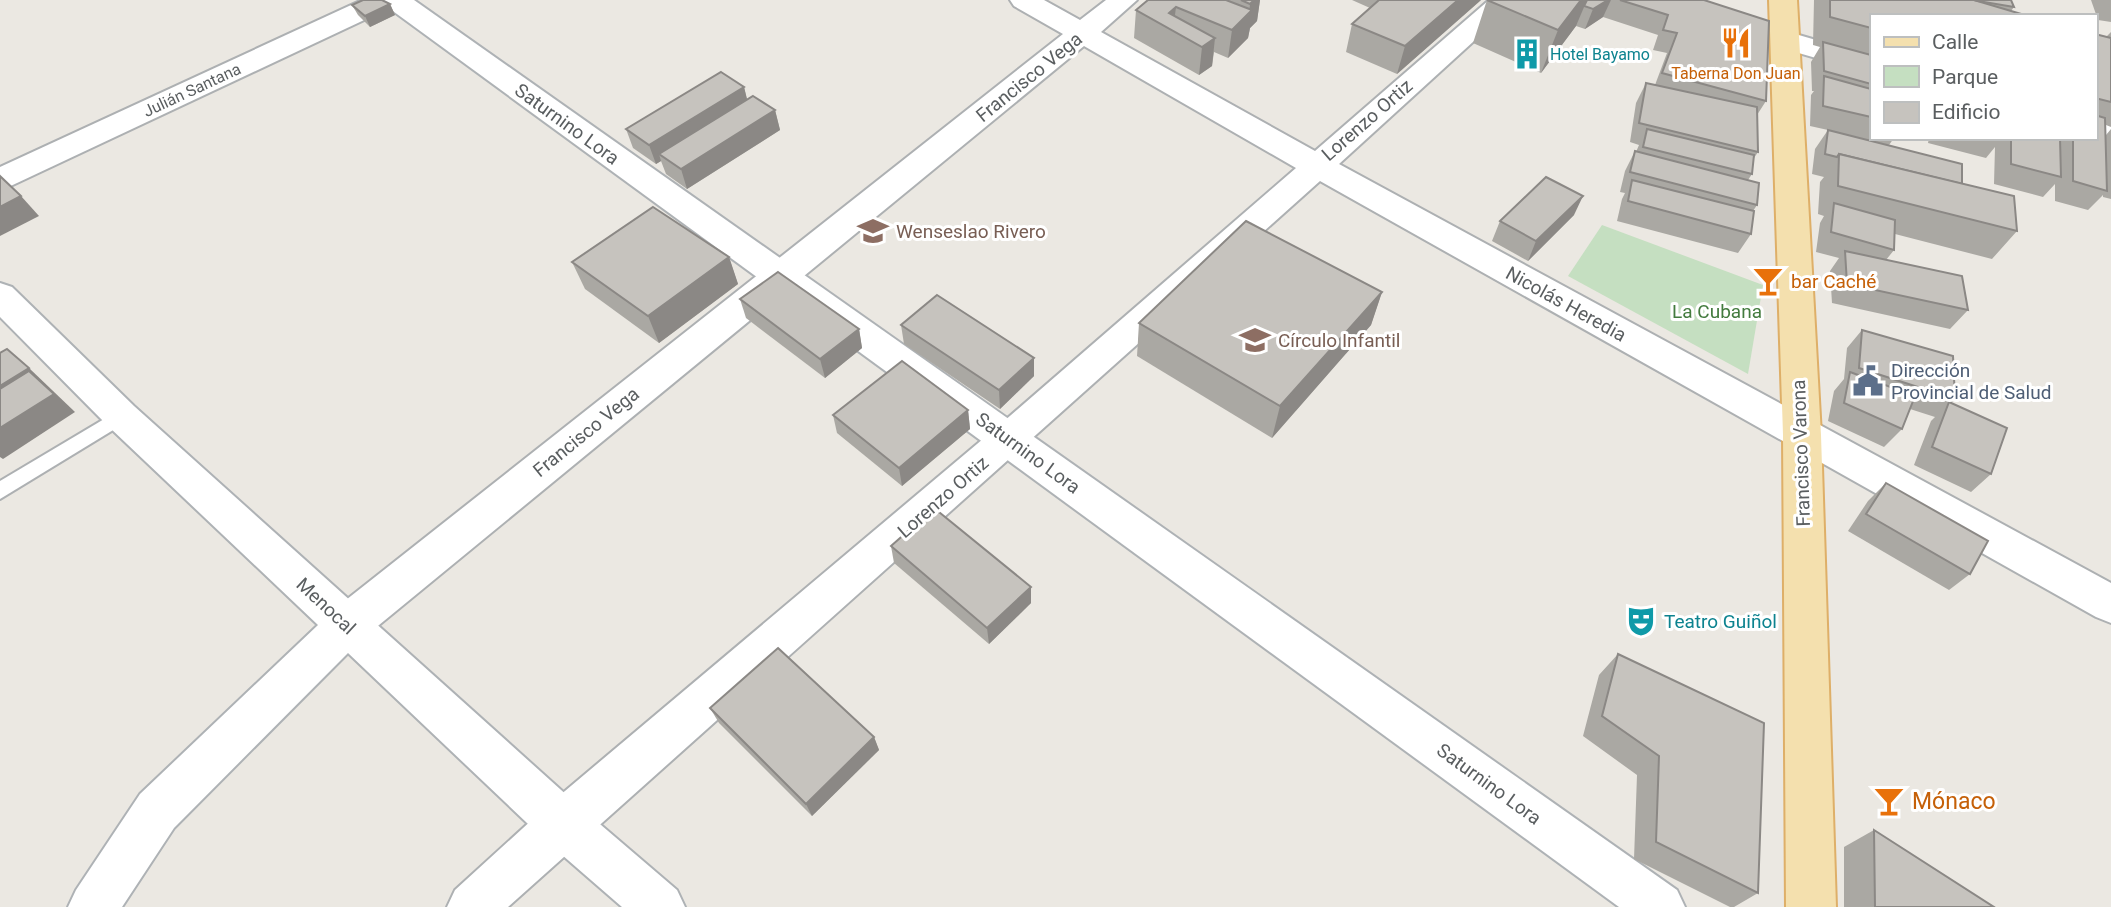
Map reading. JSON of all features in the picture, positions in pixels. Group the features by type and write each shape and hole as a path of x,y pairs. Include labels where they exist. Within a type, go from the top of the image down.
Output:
{"main road":[{"name":"Francisco Varona","path":"1783,0 1772,36 1802,435 1811,907"}],"street":[{"name":"Julián Santana","path":"0,180 384,0"},
{"name":"Saturnino Lora","path":"396,0 1660,907"},
{"name":"Nicolás Heredia","path":"1024,0 1315,165 2111,604"},
{"name":"Francisco Vega","path":"93,907 157,811 347,625 1123,0"},
{"name":"Lorenzo Ortiz","path":"472,907 563,824 1009,439 1315,165 1505,0"},
{"path":"1772,36 1870,65"},
{"name":"Menocal","path":"0,296 121,416 563,824 660,907"}],"lane":[{"path":"0,491 121,416"}],"green space":[{"name":"La Cubana","path":"1602,225 1763,285 1748,374 1568,276"}],"building":[{"path":"363,0 382,0 390,4 365,16 352,5"},
{"path":"1148,0 1226,0 1252,10 1232,30 1176,7 1169,13 1215,38 1202,47 1136,10"},
{"path":"1379,0 1458,0 1405,46 1352,24"},
{"path":"1487,0 1581,0 1558,30"},
{"path":"1587,0 1608,0 1593,9 1584,6"},
{"path":"1620,0 1704,0 1769,21 1766,101 1662,73 1677,33 1663,30 1668,15"},
{"path":"1830,0 1974,0 2021,14 1870,14 1870,28 1830,17"},
{"path":"1974,0 2011,0 2014,7 1978,1"},
{"path":"2097,34 2111,38 2111,102 2097,98"},
{"path":"1823,42 1870,55 1870,84 1824,71"},
{"path":"721,72 744,87 649,145 626,129"},
{"path":"1824,76 1870,89 1870,117 1823,106"},
{"path":"1646,83 1757,107 1758,152 1639,123"},
{"path":"753,96 775,110 681,169 659,154"},
{"path":"2097,116 2105,118 2107,191 2073,181 2073,140 2097,140"},
{"path":"1647,129 1754,155 1752,174 1643,147"},
{"path":"1828,130 1962,164 1962,184 1839,154 1837,157 1825,154"},
{"path":"2011,140 2060,140 2061,177 2011,164"},
{"path":"1635,151 1759,183 1757,205 1630,172"},
{"path":"1839,154 2014,196 2017,231 1838,186"},
{"path":"0,176 21,196 0,207"},
{"path":"1546,177 1583,196 1536,241 1500,221"},
{"path":"1632,180 1754,211 1751,234 1628,201"},
{"path":"1834,203 1895,220 1894,250 1831,232"},
{"path":"653,207 729,257 648,316 572,262"},
{"name":"Círculo Infantil","path":"1246,221 1382,292 1280,406 1139,323"},
{"path":"1845,251 1962,276 1968,310 1847,284"},
{"path":"778,272 859,329 820,359 740,299"},
{"path":"937,295 1034,358 999,390 901,325"},
{"path":"1862,330 1953,356 1955,399 1859,368"},
{"path":"7,349 29,368 0,386 0,353"},
{"path":"902,361 968,410 899,468 833,415"},
{"path":"29,371 54,394 0,428 0,389"},
{"path":"1850,372 1915,396 1902,429 1844,403"},
{"path":"1949,402 2007,428 1991,474 1932,447"},
{"path":"1886,483 1988,541 1970,574 1866,514"},
{"path":"934,508 1031,587 987,628 891,546"},
{"path":"778,648 874,737 806,804 710,708"},
{"path":"1618,654 1764,723 1758,893 1656,842 1659,756 1602,716"},
{"path":"1874,830 1994,907 1875,907"}],"place":[{"name":"Taberna Don Juan","path":"1736,43"},
{"name":"Hotel Bayamo","path":"1527,54"},
{"name":"Wenseslao Rivero","path":"873,231"},
{"name":"bar Caché","path":"1768,281"},
{"name":"Círculo Infantil","path":"1255,340"},
{"name":"Dirección Provincial de Salud","path":"1868,381"},
{"name":"Teatro Guiñol","path":"1641,621"},
{"name":"Mónaco","path":"1889,801"}]}
